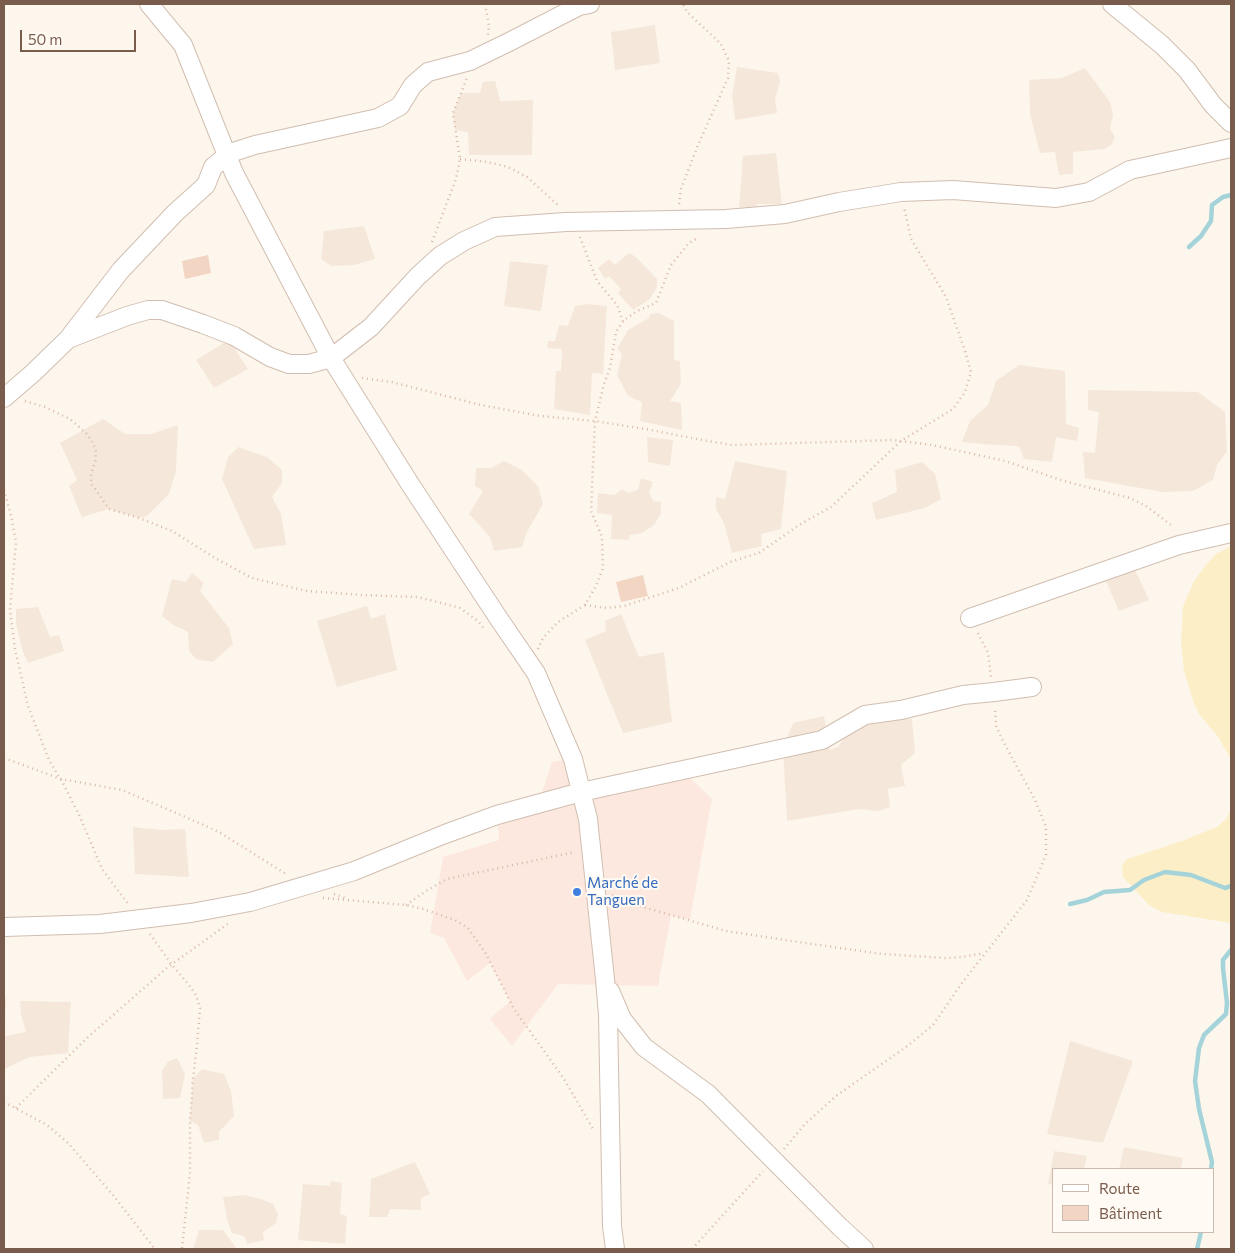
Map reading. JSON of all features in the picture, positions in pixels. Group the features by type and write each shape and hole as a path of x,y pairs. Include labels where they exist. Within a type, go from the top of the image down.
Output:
{"street":[{"path":"149,4 183,46 234,173 331,358 415,492 536,673 573,759 588,819 605,979 608,1014 612,1226 615,1249"},
{"path":"5,397 68,340 121,270 175,213 206,184 213,167 227,155 255,145 378,118 400,106 413,85 428,72 470,61 579,6 590,4"},
{"path":"1112,4 1162,45 1188,70 1213,105 1231,123"},
{"path":"68,340 128,316 148,310 162,310 234,336 270,357 289,364 310,364 331,358 371,327 418,276 440,256 464,241 495,227 566,222 726,219 785,214 839,202 901,192 953,190 1056,198 1088,192 1130,170 1231,148"},
{"path":"970,618 1179,545 1231,534"},
{"path":"4,927 100,924 191,913 313,891 354,871 497,815 581,792 822,740 865,715 901,710 963,695 1032,687"},
{"path":"605,979 622,1019 644,1047 708,1094 864,1249"}],"path":[{"path":"431,245 456,179 460,159 453,113 468,74 488,38 489,26 485,4"},
{"path":"683,4 687,12 721,44 729,61 728,78 698,145 681,189 679,204 690,232 689,243"},
{"path":"585,605 606,608 624,606 679,588 730,562 759,553 799,525 831,507 901,441 953,409 965,392 971,372 946,298 911,239 901,192"},
{"path":"536,673 537,652 543,638 558,622 585,605 596,586 603,568 602,537 591,510 594,421 610,368 616,332 623,321 637,311 656,303 671,265 689,243 704,234"},
{"path":"342,375 392,382 481,404 540,416 594,421 732,445 893,440 932,445 1005,461 1064,481 1130,498 1146,506 1171,525"},
{"path":"5,397 45,407 70,419 87,434 96,453 91,483 109,509 172,531 214,558 252,578 307,592 418,597 460,608 478,622 489,636"},
{"path":"4,490 16,543 10,610 15,649 28,706 49,760 80,817 102,869 172,965 189,985 196,995 200,1008 190,1113 190,1173 182,1249"},
{"path":"692,1249 805,1124 836,1096 906,1047 933,1025 962,983 1027,900 1046,855 1046,827 1035,800 996,726 994,692 988,653 970,618"},
{"path":"4,758 61,779 122,790 181,815 219,832 313,891 352,900 423,909 455,920 468,928 486,954 514,1009 564,1079 596,1134"},
{"path":"406,906 426,891 447,879 591,849"},
{"path":"595,888 643,907 735,932 882,954 945,958 986,952"},
{"path":"334,894 352,900"},
{"path":"16,1108 88,1037 172,965 231,922"},
{"path":"4,1102 47,1126 68,1143 113,1195 155,1249"}],"shaded area":[{"path":"655,25 660,63 615,70 611,32"},
{"path":"737,67 778,73 780,81 775,99 777,113 735,120 732,96"},
{"path":"1085,68 1110,102 1113,115 1110,129 1115,137 1112,144 1105,149 1073,152 1073,174 1059,175 1055,152 1040,153 1030,114 1029,80 1062,78"},
{"path":"495,81 500,101 533,100 532,155 469,155 468,132 455,130 453,113 461,93 480,93 483,82"},
{"path":"776,153 782,204 757,204 757,209 739,207 743,156"},
{"path":"364,226 375,259 354,265 331,266 321,259 324,231"},
{"path":"629,253 636,257 657,279 657,287 650,299 633,310 618,293 621,289 609,276 605,279 598,268 609,259 615,265"},
{"path":"510,261 548,265 541,311 504,306"},
{"path":"588,304 607,306 603,374 592,373 590,415 554,409 556,371 561,371 562,349 547,348 548,341 555,341 559,325 568,326 575,306"},
{"path":"659,313 674,321 674,360 680,361 681,384 670,401 681,403 682,430 640,421 642,402 628,396 617,375 622,354 617,349 628,330 649,318 650,314"},
{"path":"229,340 248,369 214,388 196,360"},
{"path":"1019,365 1065,371 1066,424 1079,428 1077,441 1056,437 1052,462 1024,459 1019,446 962,442 970,421 988,405 996,381"},
{"path":"1088,390 1198,392 1225,412 1227,451 1217,465 1213,480 1193,491 1162,492 1085,478 1083,452 1095,453 1099,412 1088,410"},
{"path":"103,419 125,434 151,434 178,425 176,471 169,494 147,516 139,518 109,509 82,517 69,486 77,480 60,443"},
{"path":"647,437 673,440 670,466 648,462"},
{"path":"238,447 267,457 282,470 282,483 272,497 281,514 286,545 254,549 222,479 228,457"},
{"path":"504,461 522,470 538,486 543,504 527,532 522,547 494,551 490,537 469,514 483,491 475,486 476,468 491,468"},
{"path":"735,461 787,471 781,529 761,534 762,546 732,553 724,523 716,509 716,497 725,499"},
{"path":"922,462 935,474 941,499 925,508 876,520 872,503 897,492 895,470"},
{"path":"641,478 653,482 649,493 653,501 661,502 661,513 654,525 642,533 630,535 628,540 611,539 612,515 597,513 598,493 615,495 622,489 628,493 638,490"},
{"path":"1135,570 1149,600 1119,611 1106,581"},
{"path":"192,573 204,583 200,591 229,628 233,644 213,662 196,659 189,651 188,632 175,626 162,616 172,579 186,582"},
{"path":"367,606 371,619 385,614 397,670 337,687 317,621"},
{"path":"38,607 50,637 59,635 64,651 28,663 23,652 16,624 16,609"},
{"path":"621,614 639,657 664,652 672,722 623,733 585,640 606,631 605,621"},
{"path":"865,715 912,719 915,753 901,765 905,786 888,789 890,807 879,811 859,809 787,821 783,749 793,723 824,716 830,750 838,747 849,731 857,732"},
{"path":"573,759 582,792 682,770 712,799 690,920 671,915 658,986 558,984 512,1046 490,1019 510,1001 490,963 467,981 444,938 430,933 443,857 499,840 497,815 538,804 552,762"},
{"path":"133,827 162,830 185,829 189,877 135,874"},
{"path":"4,998 6,998 5,1036 26,1032 21,1015 20,1001 71,1002 68,1053 30,1057 4,1069"},
{"path":"1070,1041 1133,1061 1103,1143 1047,1134"},
{"path":"177,1058 185,1074 180,1098 163,1099 162,1070 168,1062"},
{"path":"202,1069 224,1074 231,1091 234,1116 219,1132 219,1140 204,1143 198,1125 190,1121 193,1079"},
{"path":"1124,1147 1183,1158 1181,1168 1119,1168"},
{"path":"1054,1151 1087,1156 1084,1168 1052,1168 1052,1185 1048,1184"},
{"path":"415,1162 430,1194 421,1198 421,1210 390,1209 387,1217 369,1217 371,1179"},
{"path":"331,1181 342,1183 340,1214 347,1216 345,1244 298,1240 303,1184 330,1186"},
{"path":"244,1195 273,1204 278,1214 276,1223 263,1232 264,1240 247,1244 244,1236 232,1233 223,1197"},
{"path":"199,1230 223,1230 237,1249 193,1249"}],"sand":[{"path":"1231,546 1231,759 1218,737 1199,714 1194,703 1184,671 1181,642 1183,607 1193,583 1216,554"},
{"path":"1231,809 1231,923 1162,912 1149,905 1123,877 1122,865 1127,859 1217,827 1227,818"}],"building":[{"path":"208,255 211,273 185,279 182,261"},
{"path":"643,575 648,596 621,602 616,582"}],"waterway":[{"path":"1189,247 1201,236 1211,221 1212,205 1223,197 1231,195"},
{"path":"1070,904 1087,900 1104,892 1130,890 1144,880 1165,872 1191,875 1225,888 1231,886"},
{"path":"1211,1168 1212,1162 1199,1109 1195,1081 1199,1048 1204,1035 1226,1014 1227,1003 1223,960 1231,950"},
{"path":"1197,1249 1201,1233"}],"place":[{"name":"Marché de Tanguen","path":"577,892"}]}
